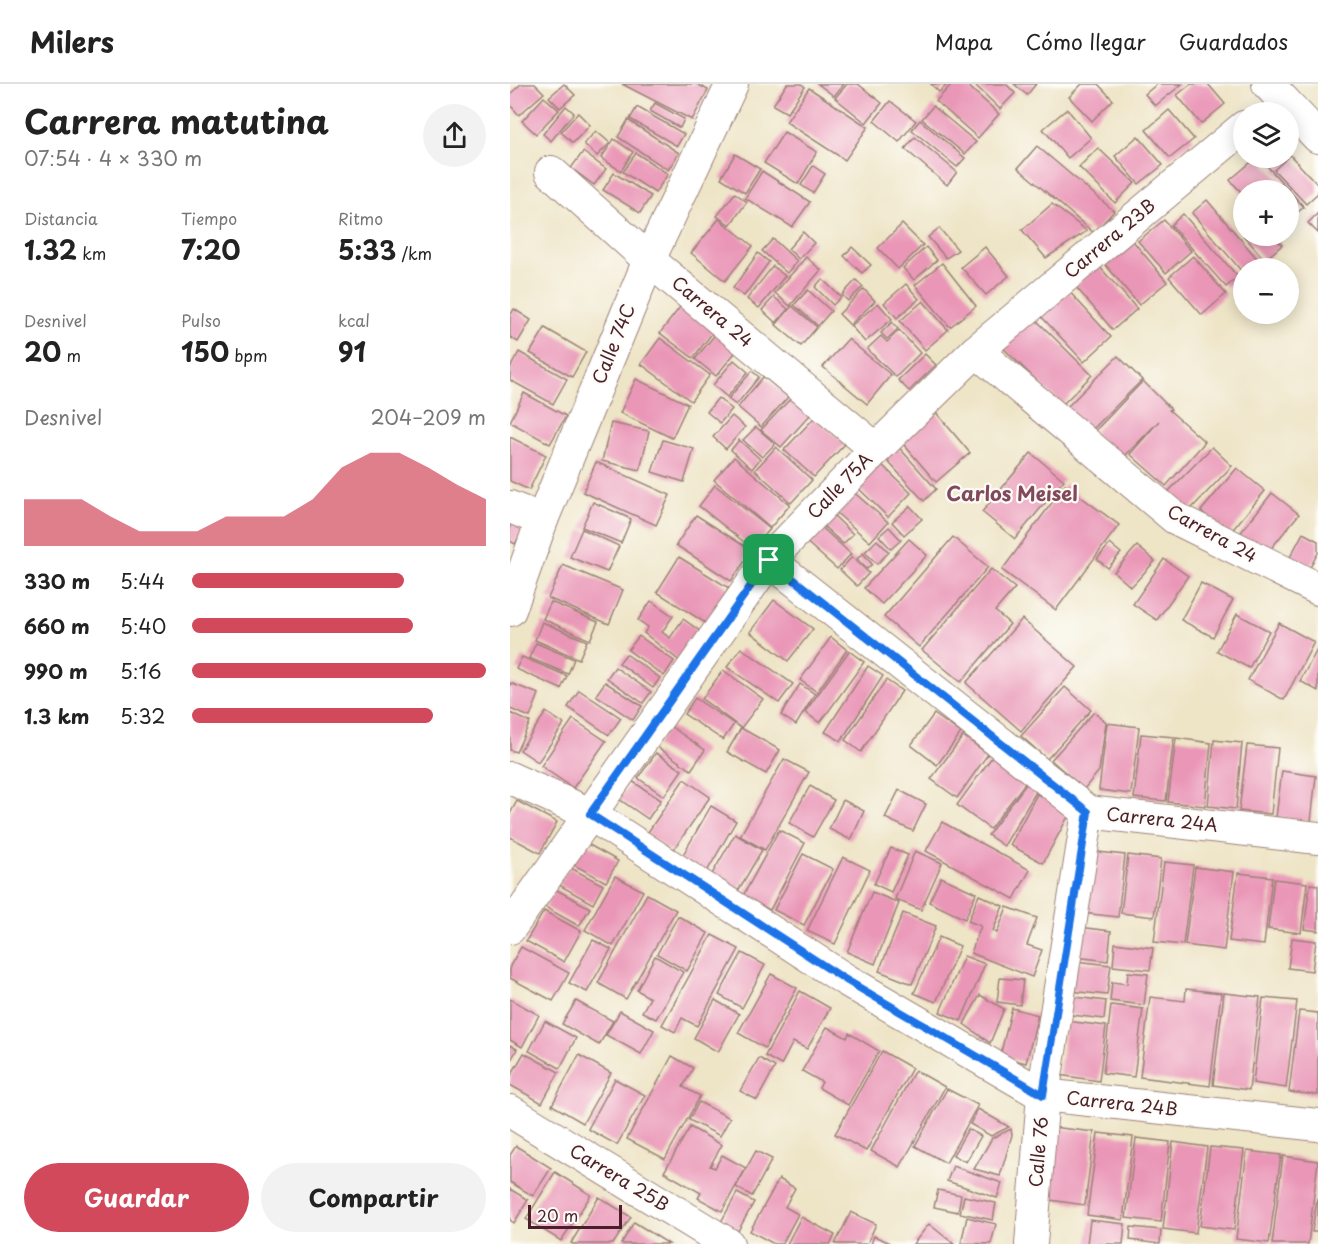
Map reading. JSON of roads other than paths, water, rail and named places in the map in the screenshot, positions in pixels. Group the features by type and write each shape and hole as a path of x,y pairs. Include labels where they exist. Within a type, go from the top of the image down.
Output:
{"street":[{"name":"Calle 74C","path":"510,610 542,520 649,260 732,84"},
{"path":"1269,98 1318,137"},
{"name":"Carrera 23B","path":"976,351 1233,136"},
{"name":"Carrera 24","path":"551,172 649,260 876,449"},
{"name":"Carrera 24","path":"976,351 1175,518 1318,590"},
{"name":"Calle 75A","path":"510,928 769,560 876,449 976,351"},
{"path":"510,507 542,520"},
{"name":"Carrera 24A","path":"769,560 1088,812 1318,838"},
{"name":"Carrera 24B","path":"510,778 590,814 846,980 1043,1095 1318,1125"},
{"name":"Calle 76","path":"1031,1244 1043,1095 1088,812"},
{"name":"Carrera 25B","path":"510,1111 728,1244"}],"district":[{"name":"Carlos Meisel","path":"1012,494"}]}
